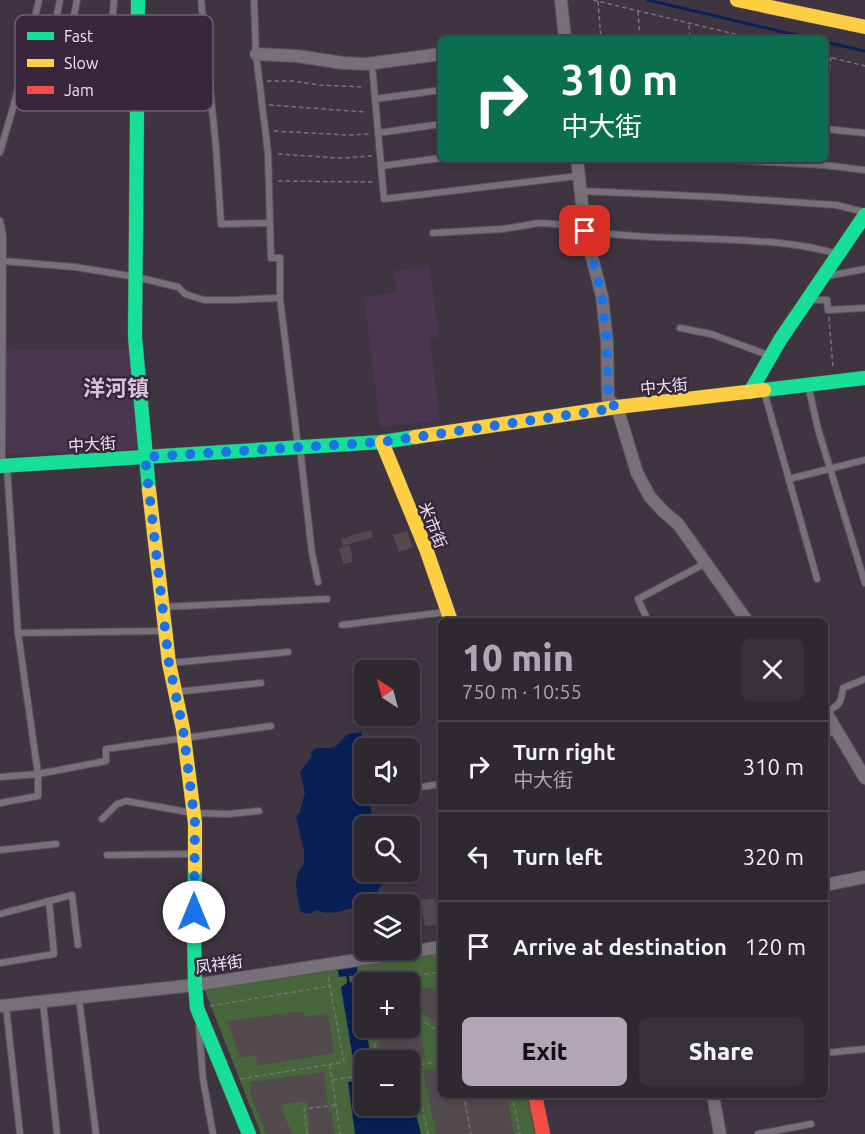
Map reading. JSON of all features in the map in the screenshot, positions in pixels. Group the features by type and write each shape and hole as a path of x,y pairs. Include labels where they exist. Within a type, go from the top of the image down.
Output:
{"street":[{"path":"561,0 565,36"},
{"path":"736,0 865,27"},
{"path":"256,54 372,64 438,54"},
{"path":"136,111 135,337 145,457 162,607 194,813 197,1008 249,1134"},
{"path":"577,162 584,228 602,296 607,342 608,399 616,408 637,473 650,497 678,524 745,618"},
{"path":"757,391 771,356 865,214"},
{"name":"中大街","path":"3,466 382,442 616,408 865,378"},
{"name":"米市街","path":"382,442 450,616"},
{"path":"831,732 865,778"},
{"path":"828,884 865,877"},
{"name":"凤祥街","path":"3,1006 195,985 438,947"},
{"path":"537,1098 543,1134"},
{"path":"714,1098 720,1134"}],"lane":[{"path":"35,15 39,0"},
{"path":"57,15 60,0"},
{"path":"74,15 77,0"},
{"path":"113,15 114,0"},
{"path":"201,0 203,15"},
{"path":"254,0 256,54 268,153 270,258 280,258 280,298 312,553 318,582"},
{"path":"372,64 384,199 579,176"},
{"path":"375,99 438,90"},
{"path":"0,152 15,101"},
{"path":"212,111 221,224 270,223"},
{"path":"378,133 438,124"},
{"path":"828,129 865,133"},
{"path":"381,166 438,158"},
{"path":"768,162 865,170"},
{"path":"580,191 836,205 865,214"},
{"path":"0,221 3,236 3,466 18,633 38,774 38,796 0,803"},
{"path":"433,233 503,229 539,223 584,228 610,234 763,241 816,248 838,254"},
{"path":"3,261 75,267 136,277 177,287 185,294 204,300 280,298"},
{"path":"823,276 865,269"},
{"path":"807,300 827,300 828,310 865,308"},
{"path":"680,328 711,334 771,356"},
{"path":"808,385 829,469 865,583"},
{"path":"757,391 789,479 818,579"},
{"path":"789,479 865,460"},
{"path":"647,618 638,599 706,563"},
{"path":"162,607 327,599"},
{"path":"342,625 450,616"},
{"path":"18,633 165,631"},
{"path":"169,663 288,652"},
{"path":"828,711 841,702 843,688 865,679"},
{"path":"175,692 261,683"},
{"path":"0,777 38,774 106,761 105,749 272,726"},
{"path":"420,787 438,784"},
{"path":"102,819 117,804 126,801 194,813 229,814 260,811"},
{"path":"0,850 56,844"},
{"path":"107,855 194,854"},
{"path":"0,914 72,895 78,945"},
{"path":"0,963 54,954 49,901"},
{"path":"195,985 203,1079 213,1134"},
{"path":"80,997 96,1134"},
{"path":"43,1002 57,1134"},
{"path":"3,1006 20,1134"},
{"path":"828,1053 865,1049"},
{"path":"758,1134 810,1124"}],"path":[{"path":"593,0 743,36"},
{"path":"598,1 601,36"},
{"path":"638,11 640,36"},
{"path":"689,23 690,36"},
{"path":"828,56 865,66"},
{"path":"828,82 831,57"},
{"path":"260,81 292,81 321,86 374,88"},
{"path":"263,105 376,112"},
{"path":"265,130 347,135 378,133"},
{"path":"268,153 340,159 380,155"},
{"path":"268,181 382,182"},
{"path":"828,310 833,372"},
{"path":"227,1081 344,1062 326,965"},
{"path":"420,975 438,972"},
{"path":"197,1008 330,986"},
{"path":"420,1024 426,1023 438,1031"},
{"path":"420,1065 438,1062"},
{"path":"330,1064 340,1134"},
{"path":"332,1080 354,1077"},
{"path":"467,1098 465,1102 471,1134"},
{"path":"513,1098 520,1134"},
{"path":"420,1102 428,1134"},
{"path":"307,1134 304,1109 336,1105"}],"shaded area":[{"path":"430,266 439,337 430,338 440,420 380,427 364,297 397,292 394,271"},
{"path":"5,349 132,350 139,449 7,454"}],"green space":[{"path":"438,946 438,1098 528,1098 535,1134 261,1134 202,983 354,959 420,960 420,949"}],"water":[{"path":"361,732 362,738 354,738 354,804 370,804 372,816 354,816 354,882 383,883 377,894 354,894 354,908 329,913 317,910 305,913 300,911 296,881 298,872 304,864 304,851 296,816 299,814 305,793 300,772 316,748 334,747 351,734"},
{"path":"356,961 358,972 349,976 350,982 354,982 354,1038 368,1038 369,1050 354,1050 354,1065 341,987 347,983 346,976 339,977 337,965"},
{"path":"354,1081 354,1116 416,1116 421,1134 355,1134 348,1082"}],"building":[{"path":"371,530 373,537 343,546 341,539"},
{"path":"407,531 413,547 399,552 393,535"},
{"path":"350,545 353,562 343,564 339,548"},
{"path":"435,898 436,907 438,907 438,924 425,926 421,900"},
{"path":"431,987 438,992 438,1024 420,1011 420,989"},
{"path":"303,1011 305,1017 328,1013 334,1053 258,1066 256,1055 240,1058 227,1021"},
{"path":"420,1027 425,1058 420,1059 420,1050 379,1050 377,1038 420,1038"},
{"path":"438,1068 438,1098 457,1098 458,1102 478,1098 508,1098 514,1134 436,1134 423,1071"},
{"path":"324,1072 329,1113 331,1112 335,1134 310,1134 307,1101 280,1105 292,1134 266,1134 250,1093 250,1082"}],"waterway":[{"path":"648,0 800,36"},
{"path":"828,43 865,51"}],"traffic: fast":[{"path":"138,0 138,15"},
{"path":"137,111 135,337 149,490"},
{"path":"750,392 780,340 865,215"},
{"path":"764,390 865,378"},
{"path":"0,466 382,442 415,437"},
{"path":"195,869 194,930 197,1008 249,1134"}],"traffic: slow":[{"path":"737,0 865,27"},
{"path":"415,437 617,407 764,390"},
{"path":"382,442 426,549 450,618"},
{"path":"149,490 169,663 183,729 195,823 195,869"}],"traffic: jam":[{"path":"536,1098 543,1134"}],"district":[{"name":"洋河镇","path":"116,388"}],"route":[{"path":"194,912 195,823 183,729 169,663 145,457 382,442 616,408 608,399 607,342 602,296 585,231"}]}
